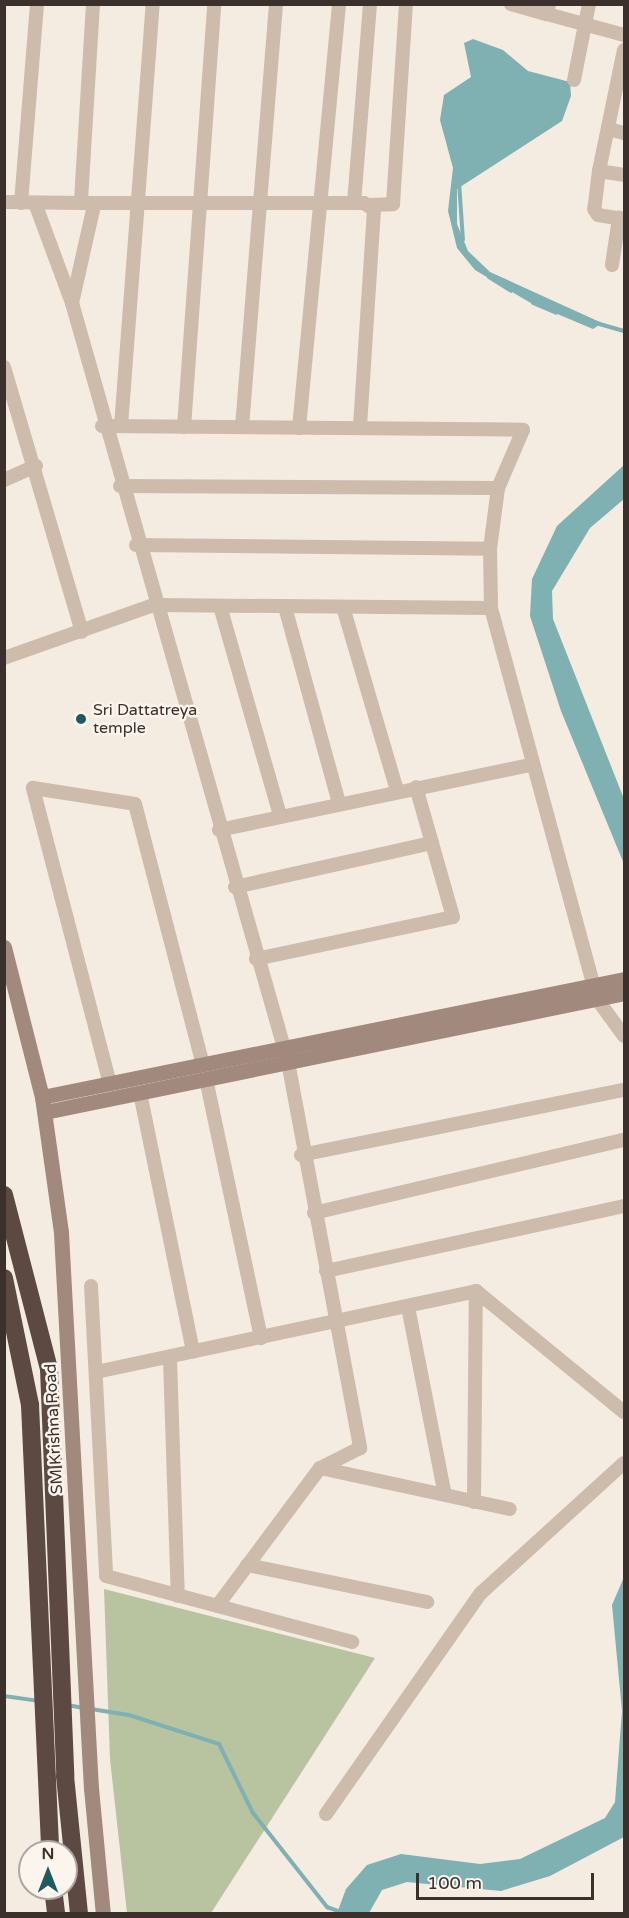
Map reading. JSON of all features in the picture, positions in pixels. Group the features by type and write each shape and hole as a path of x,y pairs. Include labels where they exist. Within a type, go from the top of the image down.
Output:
{"highway":[{"name":"SM Krishna Road","path":"4,1195 49,1369 74,1889 79,1914"},
{"name":"SM Krishna Road","path":"4,1278 30,1405 49,1840"}],"street":[{"path":"37,4 28,203 72,303 102,426 256,959 286,1055 302,1155 326,1271 333,1321 360,1448 320,1468 217,1606"},
{"path":"72,303 88,204 93,4"},
{"path":"121,426 153,4"},
{"path":"184,427 214,4"},
{"path":"242,427 263,204 276,4"},
{"path":"299,428 339,4"},
{"path":"354,203 370,4"},
{"path":"4,202 393,204 406,4"},
{"path":"511,4 548,9 585,25 624,35"},
{"path":"574,80 589,4"},
{"path":"612,265 622,219 594,210 599,171 624,50"},
{"path":"609,129 624,133"},
{"path":"599,171 624,175"},
{"path":"360,428 374,214 369,205"},
{"path":"4,367 36,466 82,632"},
{"path":"102,426 523,430 498,488 490,549 491,608 530,765 596,992 624,1036"},
{"path":"4,480 36,466"},
{"path":"120,486 498,488"},
{"path":"136,545 490,549"},
{"path":"4,658 154,605 491,608"},
{"path":"220,606 280,815"},
{"path":"285,607 339,803"},
{"path":"343,607 397,791"},
{"path":"219,830 280,815 530,765"},
{"path":"256,959 453,917 416,787"},
{"path":"110,1084 33,788 135,804 205,1072 261,1338"},
{"path":"235,887 432,843"},
{"name":"SM Krishna Road","path":"4,947 44,1105 61,1233 103,1914"},
{"path":"44,1105 110,1084 205,1072 596,992 624,979"},
{"path":"596,992 624,993"},
{"path":"44,1105 140,1093 205,1072"},
{"path":"302,1155 624,1090"},
{"path":"140,1093 193,1353"},
{"path":"314,1213 624,1140"},
{"path":"326,1271 624,1206"},
{"path":"91,1286 106,1576 352,1642"},
{"path":"96,1372 170,1360 333,1321 476,1291"},
{"path":"476,1291 624,1412"},
{"path":"474,1502 476,1291"},
{"path":"408,1307 444,1491"},
{"path":"170,1360 178,1596"},
{"path":"326,1814 481,1593 624,1463"},
{"path":"320,1468 444,1491 474,1502 510,1509"},
{"path":"247,1565 427,1602"}],"green space":[{"path":"104,1589 375,1658 211,1913 127,1913 110,1759"}],"water":[{"path":"473,39 503,50 528,71 570,82 571,96 562,121 457,189 457,224 468,251 490,272 602,323 593,329 529,302 475,270 457,248 448,211 453,168 440,120 444,95 471,77 464,43"},
{"path":"624,465 624,499 590,528 552,591 553,619 624,799 624,864 561,711 530,616 532,579 557,526"},
{"path":"624,1577 624,1837 550,1876 501,1891 407,1882 382,1890 369,1913 337,1913 346,1889 367,1865 401,1854 480,1864 520,1859 605,1818 615,1802 622,1711 612,1605"}],"waterway":[{"path":"459,182 463,240"},
{"path":"489,277 511,291"},
{"path":"533,303 556,313"},
{"path":"596,323 624,331"},
{"path":"4,1696 39,1701"},
{"path":"67,1705 84,1708"},
{"path":"91,1709 129,1715 219,1744 253,1813 327,1907 346,1914"}],"place":[{"name":"Sri Dattatreya temple","path":"81,719"}]}
